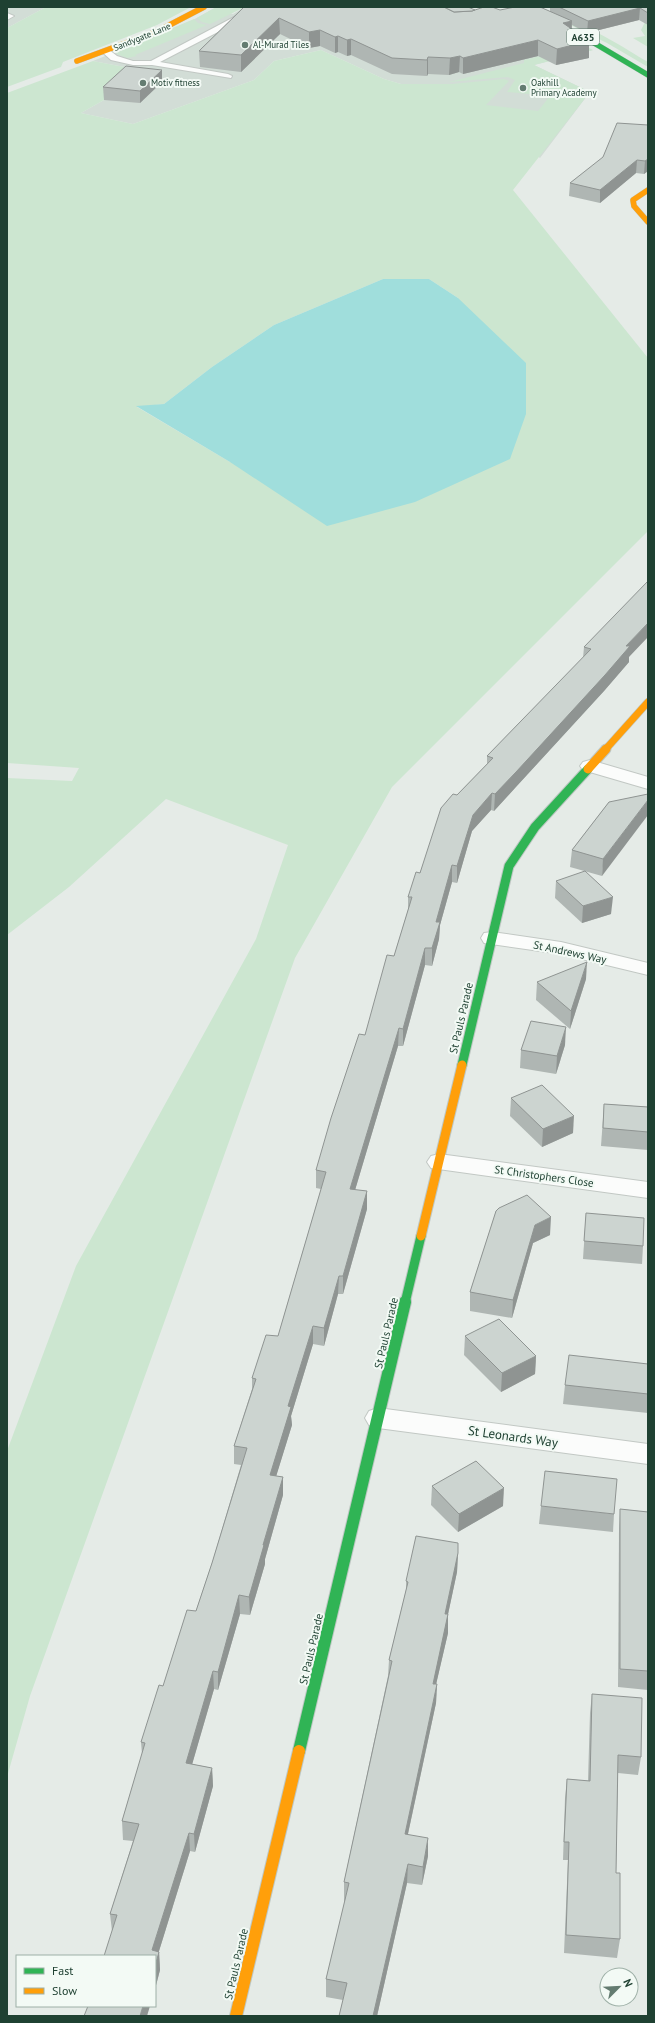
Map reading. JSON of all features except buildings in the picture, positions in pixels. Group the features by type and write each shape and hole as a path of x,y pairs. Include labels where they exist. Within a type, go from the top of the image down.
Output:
{"main road":[{"name":"Sandygate Lane","path":"77,61 177,22 204,7"},
{"name":"A635","path":"515,7 572,31 617,55 648,75"},
{"path":"647,191 633,200 634,206 648,222"},
{"name":"St Pauls Parade","path":"236,2016 509,866 518,849 648,702"}],"street":[{"path":"590,766 648,784"},
{"name":"St Andrews Way","path":"492,938 561,948 648,969"},
{"name":"St Christophers Close","path":"439,1162 648,1190"},
{"name":"St Leonards Way","path":"378,1418 648,1454"}],"lane":[{"path":"152,64 239,18 278,10 282,7"},
{"path":"105,51 114,58 133,62 228,76"},
{"path":"151,74 160,65"}],"shaded area":[{"path":"7,7 46,7 7,28"},
{"path":"245,7 593,50 534,65 590,92 540,158 452,84 401,84 384,79 321,50 274,61 254,80 133,124 81,113 104,100 135,69 93,61 191,21 213,9 233,14"}],"green space":[{"path":"46,7 191,7 157,25 63,62 61,67 7,87 7,28"},
{"path":"216,7 245,7 210,24 202,22 197,18"},
{"path":"648,16 648,47 633,38 645,36 641,30"},
{"path":"194,19 198,23 207,25 135,55 137,56 127,58 117,54 116,52"},
{"path":"566,23 587,28 608,38 648,62 648,67 607,43"},
{"path":"579,43 593,50 534,65 590,92 513,190 648,358 648,531 392,787 295,958 30,1696 7,1777 7,1451 76,1266 256,939 288,845 166,799 69,887 7,935 7,778 72,781 79,768 7,763 7,93 93,61 135,69 104,100 81,113 133,124 254,80 274,61 321,50 384,79 401,84 452,84 504,79 509,81 486,105 538,111 550,96 507,92 515,80 508,77 449,82 524,63 524,60 556,52","holes":["383,279 429,279 458,298 230,462 137,407 164,404 212,367 274,325"]}],"water":[{"path":"383,279 429,279 458,298 526,363 526,414 510,459 415,502 327,526 230,462 136,406 164,404 212,367 274,325"}],"traffic: fast":[{"path":"515,7 584,37 648,75"},
{"path":"462,1065 509,866 535,827 588,769"},
{"path":"299,1751 421,1236"}],"traffic: slow":[{"path":"77,61 158,31 204,7"},
{"path":"648,190 633,200 634,206 648,222"},
{"path":"588,769 648,702"},
{"path":"421,1236 462,1065"},
{"path":"236,2016 299,1751"}],"place":[{"name":"Al-Murad Tiles","path":"245,45"},
{"name":"Motiv fitness","path":"143,83"},
{"name":"Oakhill Primary Academy","path":"523,88"}]}
